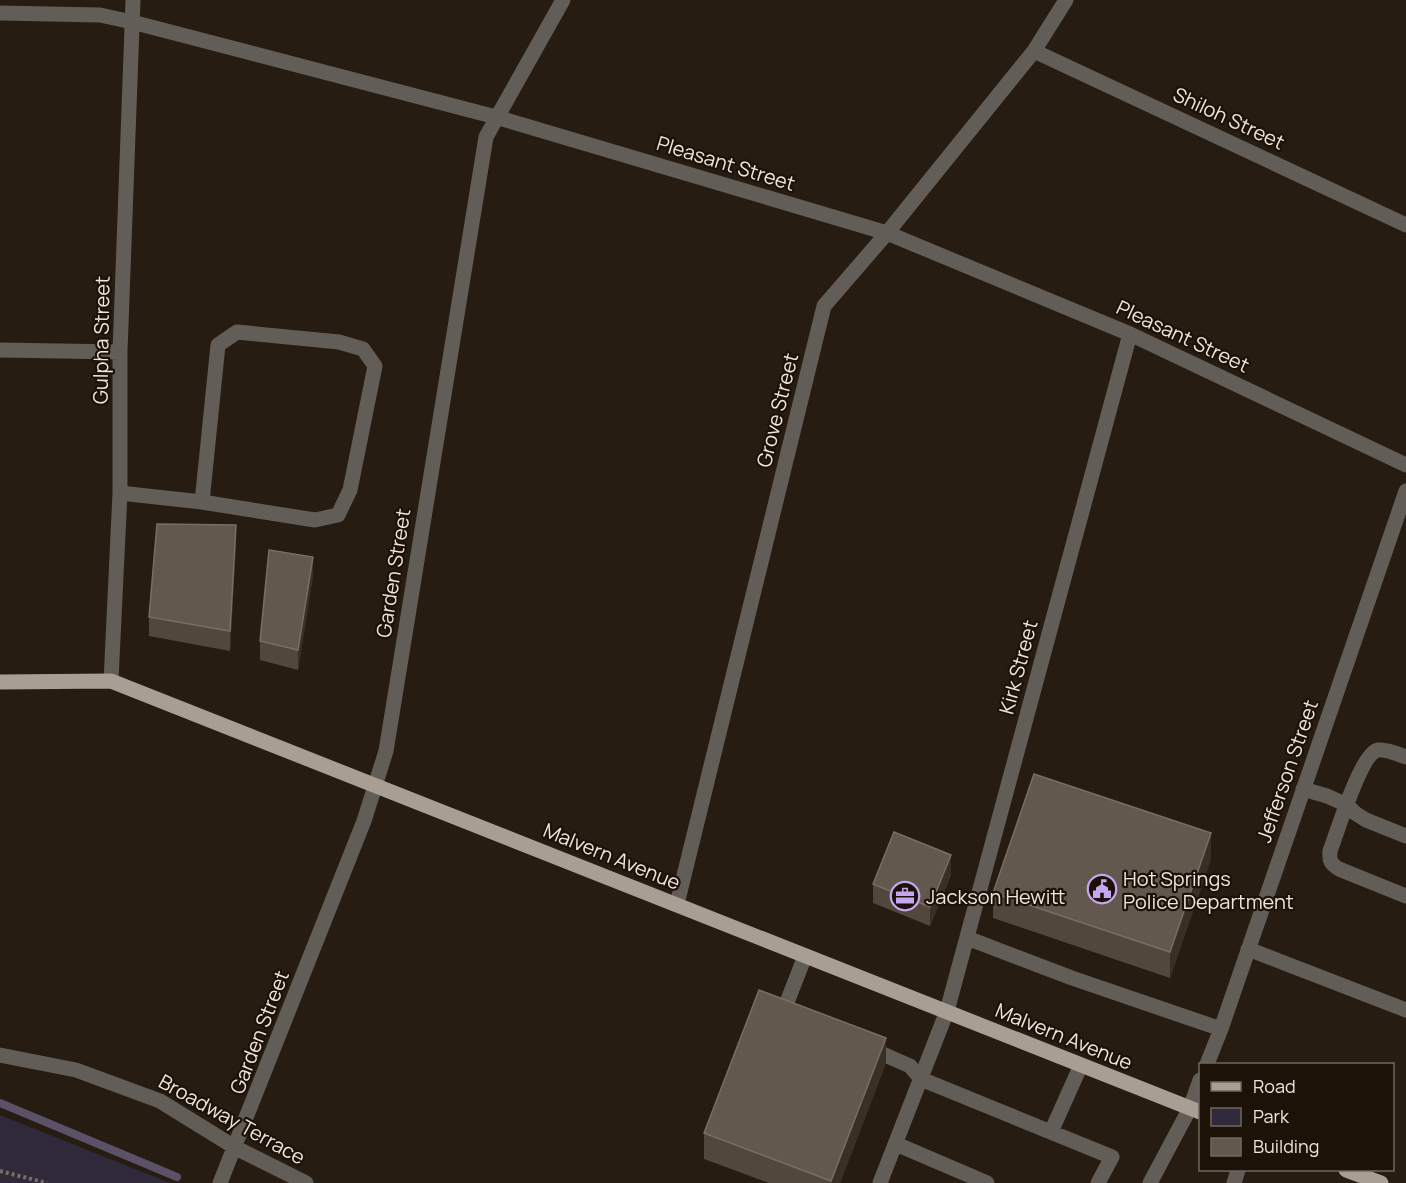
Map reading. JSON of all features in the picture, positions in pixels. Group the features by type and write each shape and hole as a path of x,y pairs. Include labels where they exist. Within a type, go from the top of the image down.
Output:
{"main road":[{"name":"Malvern Avenue","path":"0,682 111,681 1195,1110"},
{"path":"1349,1171 1381,1183"}],"street":[{"name":"Gulpha Street","path":"111,681 120,493 120,352 133,0"},
{"name":"Garden Street","path":"220,1183 236,1148 376,785 386,750 486,137 563,0"},
{"name":"Grove Street","path":"677,904 824,306 887,233 1034,51 1066,0"},
{"name":"Pleasant Street","path":"0,13 100,15 132,22 496,117 887,233 1130,334 1406,465"},
{"name":"Shiloh Street","path":"1034,51 1406,225"},
{"path":"120,493 202,502 315,520 338,515 350,489 375,366 363,349 339,342 237,332 218,345 202,502"},
{"name":"Kirk Street","path":"880,1183 946,1011 1130,334"},
{"path":"0,350 120,352"},
{"name":"Jefferson Street","path":"1208,1063 1406,492"},
{"path":"1406,757 1389,751 1377,750 1369,755 1347,805 1329,859 1339,870 1406,896"},
{"path":"1303,789 1328,796 1347,805 1366,820 1406,836"},
{"path":"967,938 1072,978 1221,1029"},
{"path":"1248,949 1406,1010"},
{"path":"805,956 784,1010 805,1020"},
{"path":"858,1043 910,1066 921,1079 1112,1157 1098,1183"},
{"name":"Broadway Terrace","path":"0,1054 76,1070 160,1101 236,1148 306,1183"},
{"path":"1051,1132 1081,1065"},
{"path":"1150,1183 1195,1110 1199,1086"},
{"path":"896,1144 987,1183"}],"path":[{"path":"0,1172 47,1183"}],"green space":[{"path":"0,1115 170,1183 0,1183"}],"building":[{"path":"157,524 236,525 230,631 149,617"},
{"path":"269,550 313,557 298,650 260,641"},
{"name":"Hot Springs Police Department","path":"1034,774 1211,833 1170,952 993,893"},
{"path":"894,832 951,855 930,907 873,884"},
{"path":"759,990 886,1038 831,1181 704,1133"}],"waterway":[{"path":"0,1103 177,1177"}],"place":[{"name":"Hot Springs Police Department","path":"1102,889"},
{"name":"Jackson Hewitt","path":"905,896"}]}
